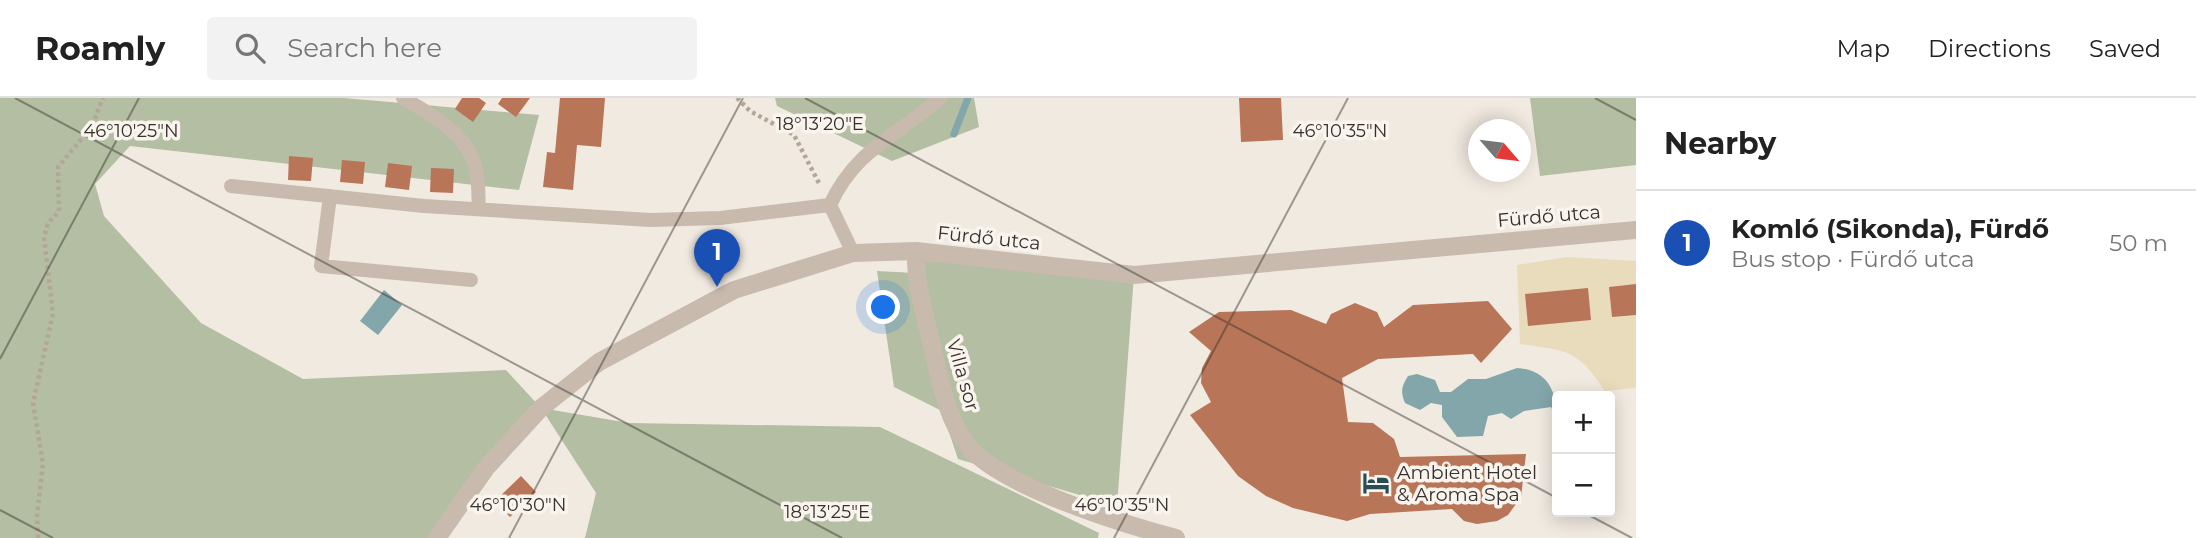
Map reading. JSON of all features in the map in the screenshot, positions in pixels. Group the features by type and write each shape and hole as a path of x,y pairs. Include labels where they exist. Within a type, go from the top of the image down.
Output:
{"street":[{"name":"Fürdő utca","path":"437,538 486,468 531,418 599,362 733,290 853,253 916,251 1133,275 1636,230"},
{"name":"Villa sor","path":"916,251 915,273 943,391 953,419 967,444 987,465 999,471 1108,520 1176,538"}],"lane":[{"path":"403,98 450,129 465,145 476,168 479,208"},
{"path":"853,253 830,205 841,180 864,153 921,116 940,98"},
{"path":"231,186 650,220 720,218 830,205"},
{"path":"330,196 321,266 471,280"}],"path":[{"path":"38,538 37,514 43,464 33,403 53,314 44,237 48,223 59,212 58,167 91,128 103,98"},
{"path":"737,98 750,111 794,135 830,205"}],"green space":[{"path":"0,98 344,98 539,115 519,190 130,146 95,184 104,216 201,323 303,379 506,370 541,408 437,538 0,538"},
{"path":"775,98 974,98 979,127 892,161 777,106"},
{"path":"1530,98 1636,98 1636,165 1540,176"},
{"path":"916,251 1134,275 1117,506 958,459 942,411 894,387 877,271 915,273"},
{"path":"541,408 629,423 880,427 1099,533 1098,538 585,538 596,493"}],"sand":[{"path":"1567,257 1636,261 1636,388 1605,391 1587,367 1570,354 1520,344 1517,265"}],"water":[{"path":"384,290 402,305 378,335 360,321"},
{"path":"1517,368 1536,373 1549,384 1552,391 1552,409 1524,411 1511,419 1502,413 1488,416 1483,436 1457,437 1442,417 1442,405 1431,403 1420,410 1405,403 1403,399 1402,389 1408,376 1417,374 1435,380 1440,392 1451,392 1468,379 1486,379"}],"building":[{"path":"462,98 479,98 486,103 473,122 455,109"},
{"path":"502,98 530,98 516,117 498,104"},
{"path":"560,98 605,98 601,147 577,145 573,190 543,187 547,152 555,153"},
{"path":"1239,98 1281,98 1283,140 1241,142"},
{"path":"289,156 313,158 311,181 288,180"},
{"path":"342,160 365,162 363,184 340,182"},
{"path":"388,163 412,166 409,190 385,187"},
{"path":"431,168 454,169 453,193 430,192"},
{"path":"1636,284 1636,315 1612,317 1609,287"},
{"path":"1588,288 1591,320 1528,326 1525,294"},
{"path":"1488,301 1512,329 1481,363 1473,354 1378,359 1342,378 1348,422 1373,423 1394,439 1400,457 1526,454 1521,497 1508,515 1497,521 1477,524 1464,521 1452,509 1370,514 1347,521 1293,508 1266,496 1238,476 1190,415 1211,402 1201,383 1202,368 1211,351 1189,332 1219,312 1291,310 1326,324 1331,314 1355,303 1377,312 1384,327 1413,305"},
{"path":"521,476 536,492 510,517 495,501"}],"waterway":[{"path":"954,134 968,98"}],"place":[{"name":"Komló (Sikonda), Fürdő","path":"717,287"},
{"name":"Ambient Hotel & Aroma Spa","path":"1376,483"}]}
